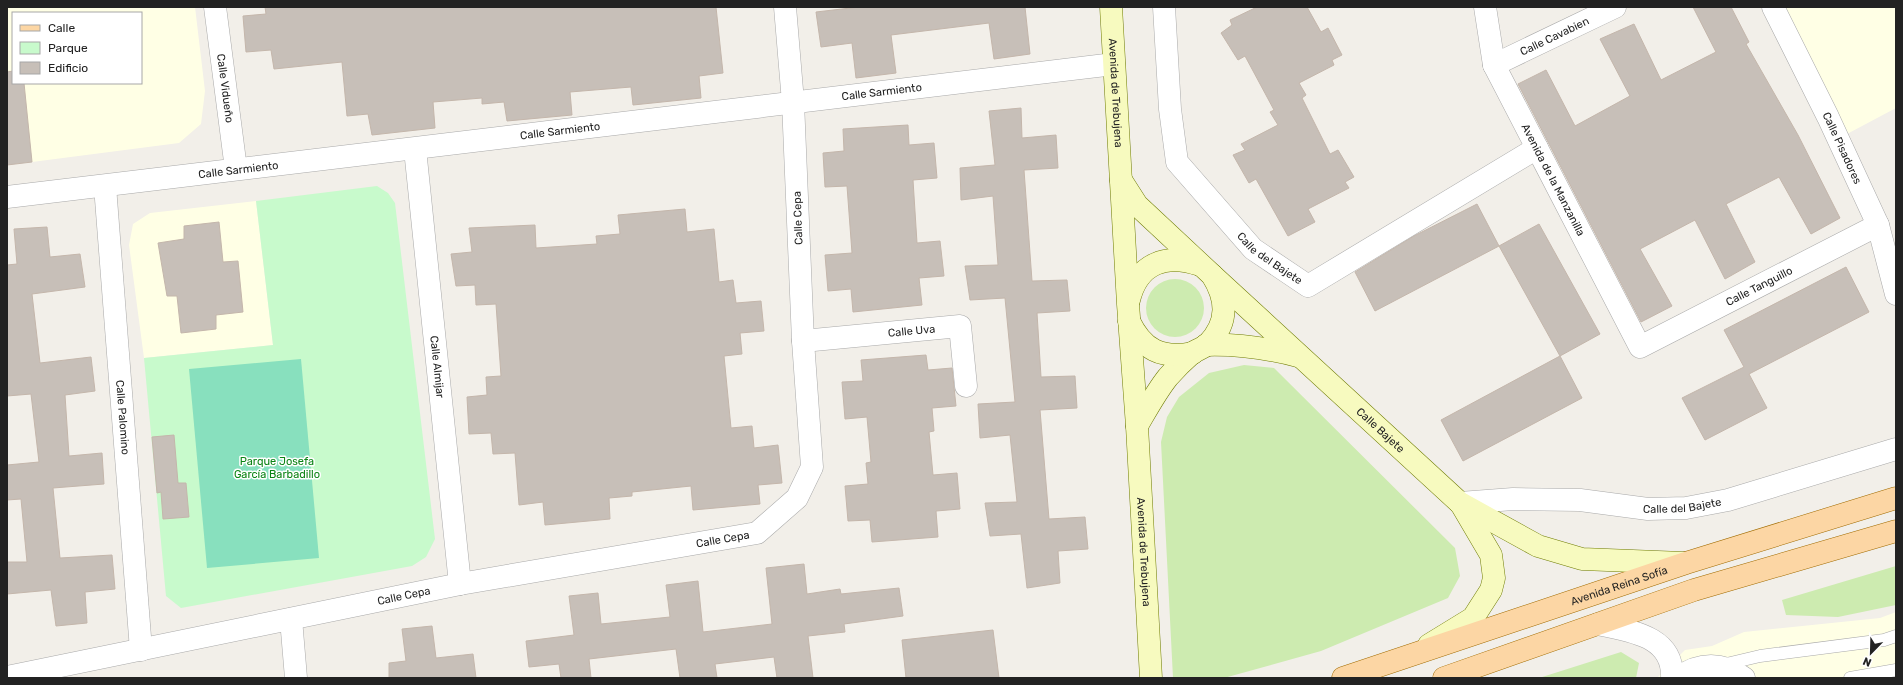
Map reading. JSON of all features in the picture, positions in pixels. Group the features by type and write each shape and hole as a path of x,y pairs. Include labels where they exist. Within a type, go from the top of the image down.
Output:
{"main road":[{"name":"Avenida de Trebujena","path":"1111,7 1128,312 1137,426 1150,678"},
{"path":"1120,179 1137,205 1206,270 1220,288 1224,304 1223,319 1217,334 1168,377 1137,426"},
{"name":"Avenida de Trebujena","path":"1199,349 1178,356 1162,354 1147,346 1136,335 1128,312 1132,288 1140,275 1153,265 1169,260 1180,260 1206,270"},
{"name":"Calle Bajete","path":"1206,270 1460,503"},
{"name":"Calle Bajete","path":"1199,349 1234,344 1267,348 1301,356"},
{"name":"Avenida Reina Sofía","path":"1343,678 1416,652 1686,564 1896,498"},
{"path":"1460,503 1538,546 1582,559 1686,564"},
{"path":"1416,652 1473,618 1491,590 1494,578 1491,555 1460,503"},
{"path":"1444,678 1694,590 1896,531"}],"street":[{"name":"Calle Vidueño","path":"216,7 236,169"},
{"name":"Calle Cepa","path":"7,677 460,584 757,533 797,498 812,467 803,341 793,102 785,7"},
{"name":"Calle del Bajete","path":"1164,7 1170,109 1177,162 1253,249 1308,286 1537,148"},
{"name":"Avenida de la Manzanilla","path":"1486,7 1494,65 1640,347"},
{"name":"Calle Cavabien","path":"1494,65 1614,7"},
{"name":"Calle Pisadores","path":"1772,7 1828,117 1878,225 1896,294"},
{"name":"Calle Sarmiento","path":"7,197 236,169 415,150 793,102 1114,64"},
{"name":"Calle Almijar","path":"415,150 460,584"},
{"name":"Calle Palomino","path":"105,186 141,650"},
{"name":"Calle Tanguillo","path":"1640,347 1878,225"},
{"name":"Calle Uva","path":"803,341 960,326 966,386"},
{"name":"Calle del Bajete","path":"1460,503 1513,499 1580,500 1648,509 1686,508 1728,500 1896,449"},
{"path":"290,619 296,678"},
{"path":"1598,624 1642,634 1663,648 1670,661 1672,678"},
{"path":"1678,678 1687,671 1703,665 1719,666 1734,671 1744,678"}],"lane":[{"path":"1719,666 1760,656 1884,640 1896,636"},
{"path":"1850,678 1896,670"}],"shaded area":[{"path":"7,7 195,7 205,91 201,124 179,143 32,162 25,97 7,99"},
{"path":"1781,7 1896,7 1896,108 1847,134"},
{"path":"256,201 273,345 144,358 129,245 133,224 150,213"},
{"path":"1896,612 1896,678 1657,678 1685,650 1712,646 1744,632 1880,618"}],"green space":[{"name":"Parque Josefa García Barbadillo","path":"377,186 388,193 395,203 435,539 426,557 412,566 181,608 166,596 144,358 273,345 256,201"},
{"path":"1169,279 1181,279 1196,287 1204,302 1204,314 1196,329 1181,337 1169,337 1154,329 1146,314 1146,302 1154,287"},
{"path":"301,359 319,558 207,568 189,369"},
{"path":"1244,365 1274,368 1455,548 1460,576 1448,598 1321,651 1224,678 1173,678 1161,442 1167,417 1179,397 1209,373"},
{"path":"1896,566 1896,605 1838,617 1786,615 1782,600"},
{"path":"1621,652 1639,663 1636,678 1539,678"}],"building":[{"path":"265,7 716,7 723,73 699,76 701,98 633,105 631,87 570,92 572,115 507,121 504,102 482,104 482,98 433,102 435,128 372,135 368,114 347,116 342,62 274,69 271,50 246,52 243,16 266,14"},
{"path":"859,7 1025,7 1030,54 994,59 989,23 891,35 896,73 856,78 852,43 821,47 816,12"},
{"path":"1257,7 1307,7 1321,32 1328,28 1342,55 1332,60 1334,65 1299,83 1306,95 1302,98 1330,154 1338,150 1354,177 1345,182 1349,188 1308,209 1315,222 1288,236 1256,179 1249,183 1233,155 1245,150 1241,144 1278,125 1270,112 1274,110 1245,56 1238,60 1221,33 1232,25 1230,20"},
{"path":"1693,7 1731,7 1749,42 1746,44 1798,135 1840,218 1811,234 1779,177 1726,204 1755,262 1725,279 1695,220 1640,249 1672,306 1641,322 1518,84 1546,70 1575,126 1630,96 1600,39 1634,24 1661,80 1716,52"},
{"path":"12,71 12,84 24,84 32,162 7,165 7,72"},
{"path":"1021,108 1022,138 1056,135 1058,168 1024,170 1032,281 1067,280 1070,311 1037,313 1041,377 1075,376 1077,408 1040,410 1049,519 1085,517 1088,549 1058,551 1060,583 1027,588 1021,534 990,536 985,503 1017,502 1010,435 980,438 978,404 1015,402 1005,298 970,300 965,266 998,265 993,196 961,200 960,168 995,165 989,111"},
{"path":"908,125 909,145 934,143 937,178 913,180 917,243 940,241 944,276 919,278 922,305 853,312 851,289 828,291 825,255 852,253 847,186 825,187 823,153 844,151 843,129"},
{"path":"1477,204 1499,246 1375,311 1355,272 1414,236"},
{"path":"685,209 687,232 714,229 719,282 733,280 736,303 761,301 764,331 740,333 742,354 724,356 731,428 752,426 754,448 778,445 782,483 758,485 760,504 693,510 691,486 632,492 632,496 609,498 610,519 545,525 543,502 519,505 515,453 493,454 491,433 469,434 467,397 487,395 486,377 501,376 496,304 476,305 475,285 456,286 451,254 472,252 469,228 535,225 536,248 597,244 596,236 620,234 618,215"},
{"path":"219,222 223,262 238,261 243,312 216,315 216,329 181,333 177,296 167,296 158,243 184,239 184,226"},
{"path":"1539,224 1600,334 1560,356 1499,246"},
{"path":"47,227 50,257 80,254 85,287 32,294 40,363 91,357 95,391 65,395 69,456 102,453 104,484 53,488 60,558 112,555 115,589 85,592 87,623 56,626 51,590 7,594 7,562 27,562 21,499 7,500 7,465 39,462 31,394 7,396 7,265 17,264 14,229"},
{"path":"1846,267 1869,312 1749,374 1767,408 1705,440 1682,398 1744,367 1724,330"},
{"path":"926,355 928,370 952,368 956,406 932,408 934,431 929,432 933,475 957,473 960,509 936,511 938,537 872,542 870,520 848,521 845,486 868,484 866,463 871,462 867,417 845,419 842,382 863,381 861,360"},
{"path":"1560,356 1582,398 1463,461 1441,420"},
{"path":"174,435 178,483 186,483 189,517 163,519 161,492 157,493 152,437"},
{"path":"804,564 807,594 840,589 841,594 899,588 903,616 844,624 845,632 808,636 813,678 777,678 774,657 715,664 717,678 680,678 676,649 589,659 591,678 561,678 559,664 529,667 526,641 574,635 569,596 598,593 601,624 670,617 666,585 698,581 703,632 772,624 766,568"},
{"path":"432,626 436,658 473,654 476,678 389,678 389,663 406,661 402,629"},
{"path":"993,630 999,678 906,678 902,640"}]}
